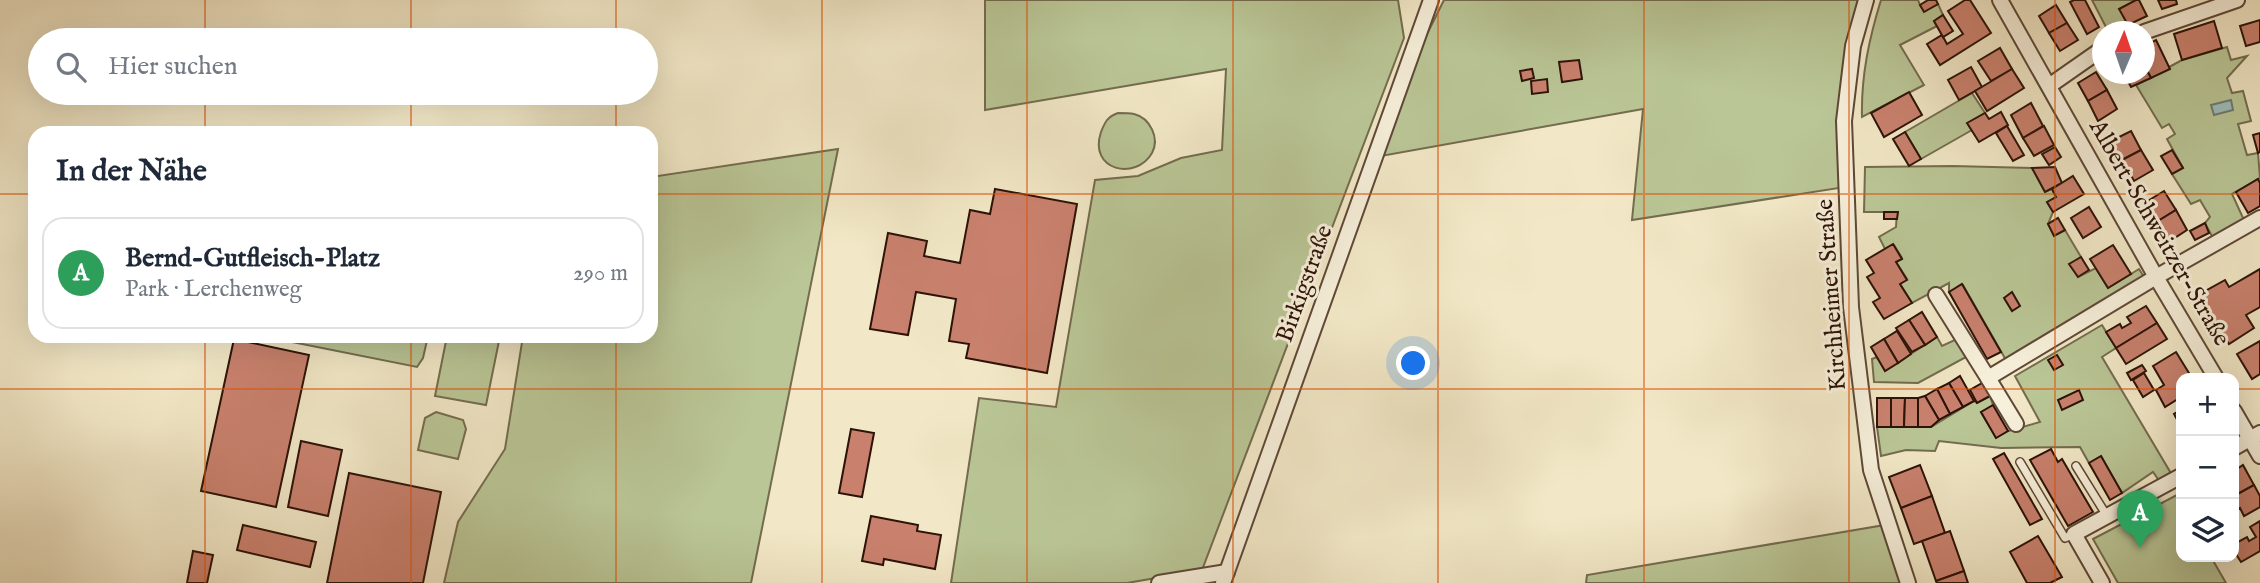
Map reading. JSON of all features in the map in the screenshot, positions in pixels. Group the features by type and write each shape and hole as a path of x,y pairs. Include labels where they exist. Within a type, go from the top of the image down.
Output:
{"street":[{"name":"Birkigstraße","path":"1225,578 1431,0"},
{"name":"Kirchheimer Straße","path":"1866,0 1853,46 1844,121 1852,307 1871,470 1908,583"},
{"name":"Albert-Schweitzer-Straße","path":"2000,0 2213,373"},
{"path":"2155,28 2237,0"},
{"path":"2049,86 2092,56"},
{"path":"1988,378 2260,218"},
{"path":"1937,295 2016,424"},
{"path":"2239,417 2255,436 2260,456"},
{"path":"2239,445 2255,436"},
{"path":"2102,583 2074,534 2176,479"},
{"path":"1159,583 1225,578"}],"lane":[{"path":"2020,462 2065,538 2074,534"},
{"path":"2076,466 2107,516"}],"green space":[{"path":"985,0 1398,0 1404,38 1202,570 1127,583 951,583 979,398 1056,407 1095,180 1138,176 1181,158 1222,150 1226,69 985,110"},
{"path":"1444,0 1860,0 1839,110 1839,188 1632,220 1643,109 1381,156 1427,34"},
{"path":"1881,0 1918,0 1920,5 1938,4 1943,15 1934,21 1937,26 1900,45 1924,85 1862,117 1867,58"},
{"path":"2092,0 2136,0 2120,9 2126,21 2103,21"},
{"path":"2227,47 2231,60 2247,56 2227,78 2232,93 2243,91 2251,121 2238,124 2247,155 2258,153 2260,178 2232,194 2244,220 2213,238 2205,223 2210,217 2200,200 2191,204 2172,174 2183,168 2167,139 2175,134 2169,124 2162,128 2136,85 2155,84 2155,75 2182,60"},
{"path":"1972,93 1985,113 1968,123 1972,130 1921,159 1905,132"},
{"path":"1118,113 1140,116 1149,124 1154,135 1152,153 1145,162 1135,167 1116,168 1101,156 1101,132 1107,120"},
{"path":"838,149 751,583 444,583 458,522 505,449 522,343 658,343 658,176"},
{"path":"1865,167 2032,168 2045,192 2052,189 2056,197 2047,202 2053,212 2048,224 2054,236 2065,230 2081,257 2070,264 2078,277 2096,268 2108,288 2139,269 2144,277 2006,360 1963,285 1949,292 1949,283 1912,303 1900,284 1907,279 1896,262 1902,258 1894,245 1885,249 1879,237 1896,227 1897,212 1864,212"},
{"path":"2102,325 2116,348 2102,357 2172,475 2160,482 2153,472 2122,493 2101,456 2089,463 2080,447 2001,448 1939,441 1935,451 1906,450 1881,456 1877,427 1931,427 1974,401 1977,403 1990,396 1993,405 1981,412 1996,438 2008,431 2040,422 2015,376"},
{"path":"1937,337 1942,346 1957,339 1966,357 1918,383 1874,382 1872,359 1877,357 1886,370"},
{"path":"297,343 426,343 423,358 417,367"},
{"path":"446,343 499,343 486,405 435,396"},
{"path":"436,412 463,420 466,429 458,459 418,450 425,418"},
{"path":"2176,496 2176,562 2214,562 2226,583 2118,583 2093,539"},
{"path":"1885,525 1904,583 1586,583 1587,575"}],"water":[{"path":"2231,100 2233,110 2214,115 2211,105"}],"building":[{"path":"1928,0 1936,0 1938,4 1924,12 1920,5"},
{"path":"1965,0 1970,0 1991,33 1940,65 1927,44 1942,35 1947,44 1963,34 1948,11"},
{"path":"2085,0 2096,21 2092,21 2092,31 2087,34 2070,2"},
{"path":"2139,0 2147,16 2136,21 2126,21 2119,9"},
{"path":"2158,0 2176,0 2177,4 2162,9"},
{"path":"2056,5 2067,23 2049,33 2039,16"},
{"path":"1943,15 1953,31 1943,37 1934,21"},
{"path":"2260,20 2260,42 2246,46 2240,26"},
{"path":"2214,21 2222,48 2182,60 2174,34"},
{"path":"2067,23 2078,40 2060,51 2049,33"},
{"path":"2155,40 2170,69 2155,76"},
{"path":"2000,48 2012,69 1991,81 1978,61"},
{"path":"1579,60 1582,79 1562,82 1559,62"},
{"path":"1971,67 1982,87 1959,100 1948,80"},
{"path":"1532,69 1534,78 1522,81 1520,71"},
{"path":"2012,69 2024,88 1987,111 1975,91"},
{"path":"2092,74 2092,84 2103,84 2107,90 2088,101 2078,83"},
{"path":"1547,79 1548,92 1532,94 1531,81"},
{"path":"2107,90 2117,109 2098,121 2088,101"},
{"path":"1909,92 1922,115 1884,137 1871,113"},
{"path":"2031,103 2043,126 2023,138 2011,115"},
{"path":"2001,112 2008,125 1979,142 1967,123 1985,113 1989,119"},
{"path":"2007,126 2024,155 2013,161 1996,133"},
{"path":"2044,126 2054,145 2034,156 2023,138"},
{"path":"2131,131 2141,150 2122,160 2111,141"},
{"path":"1905,132 1921,159 1909,166 1893,139"},
{"path":"2260,133 2260,152 2258,153 2253,135"},
{"path":"2055,147 2061,157 2049,165 2042,154"},
{"path":"2141,150 2153,170 2134,181 2122,160"},
{"path":"2172,150 2183,168 2172,174 2161,156"},
{"path":"2055,167 2062,183 2045,192 2032,168"},
{"path":"2073,176 2084,194 2053,212 2047,202 2056,197 2052,189"},
{"path":"2258,179 2260,206 2248,213 2236,192"},
{"path":"995,189 1077,204 1047,373 966,358 969,344 949,341 956,299 916,292 908,335 870,329 888,233 927,241 924,256 960,263 970,210 990,214"},
{"path":"2164,191 2176,210 2158,221 2146,202"},
{"path":"2089,207 2101,227 2083,238 2071,218"},
{"path":"2176,210 2187,230 2170,241 2158,221"},
{"path":"1884,212 1898,212 1897,219 1884,219"},
{"path":"2058,218 2065,230 2054,236 2048,224"},
{"path":"2205,223 2209,233 2195,240 2190,231"},
{"path":"1893,244 1902,259 1896,262 1907,280 1900,284 1912,303 1884,319 1873,302 1880,298 1867,277 1874,273 1866,260"},
{"path":"2113,245 2131,274 2108,288 2090,259"},
{"path":"2081,257 2089,270 2078,277 2069,264"},
{"path":"2260,269 2260,307 2246,315 2254,328 2229,344 2200,294 2225,280 2229,287"},
{"path":"1962,284 2001,352 1987,359 1949,292"},
{"path":"2012,292 2020,306 2012,311 2004,298"},
{"path":"2146,306 2157,323 2116,348 2106,332 2120,324 2122,328 2131,323 2127,317"},
{"path":"1922,312 1937,337 1925,345 1909,320"},
{"path":"1909,320 1925,345 1912,352 1896,328"},
{"path":"2157,323 2167,339 2126,364 2116,348"},
{"path":"1897,331 1911,354 1898,363 1884,339"},
{"path":"1884,339 1898,363 1885,371 1871,347"},
{"path":"2260,341 2260,374 2252,379 2237,354"},
{"path":"233,343 253,343 309,355 276,507 201,491"},
{"path":"2176,352 2189,373 2176,373 2176,400 2165,407 2156,390 2164,385 2153,366"},
{"path":"2057,355 2063,365 2054,370 2048,360"},
{"path":"2142,365 2146,371 2131,380 2127,373"},
{"path":"2144,373 2154,390 2143,397 2133,380"},
{"path":"1960,376 1974,401 1963,407 1949,383"},
{"path":"1949,383 1963,407 1950,414 1937,389"},
{"path":"1982,383 1990,396 1977,403 1970,390"},
{"path":"1937,389 1950,414 1939,420 1925,396"},
{"path":"2079,390 2083,400 2062,410 2058,400"},
{"path":"1925,396 1939,420 1931,427 1918,427 1918,398"},
{"path":"1877,398 1891,398 1891,427 1877,427"},
{"path":"1891,398 1905,398 1904,427 1891,427"},
{"path":"1905,398 1918,398 1918,427 1904,427"},
{"path":"1993,405 2008,431 1996,438 1981,412"},
{"path":"851,429 874,433 862,497 839,493"},
{"path":"301,441 342,450 328,516 288,507"},
{"path":"2051,449 2058,462 2062,459 2093,512 2068,526 2030,460"},
{"path":"2004,453 2042,519 2030,525 1993,459"},
{"path":"2101,456 2122,493 2110,500 2089,463"},
{"path":"1920,465 1932,496 1901,508 1889,477"},
{"path":"2243,465 2254,485 2239,493 2239,468"},
{"path":"349,473 441,492 423,583 327,583"},
{"path":"2254,485 2260,496 2260,507 2244,516 2239,509 2239,493"},
{"path":"1932,496 1945,533 1914,544 1901,508"},
{"path":"871,516 918,525 917,531 941,535 935,569 884,559 883,565 862,561"},
{"path":"2260,521 2260,551 2241,562 2239,541 2247,537 2249,541 2256,537 2250,527"},
{"path":"243,525 316,542 310,567 237,550"},
{"path":"1950,531 1964,571 1936,581 1922,541"},
{"path":"2038,536 2062,577 2050,583 2027,583 2010,552"},
{"path":"193,551 213,555 207,583 187,583"},
{"path":"1964,571 1968,583 1936,581"}],"place":[{"name":"Bernd-Gutfleisch-Platz","path":"2140,548"}]}
